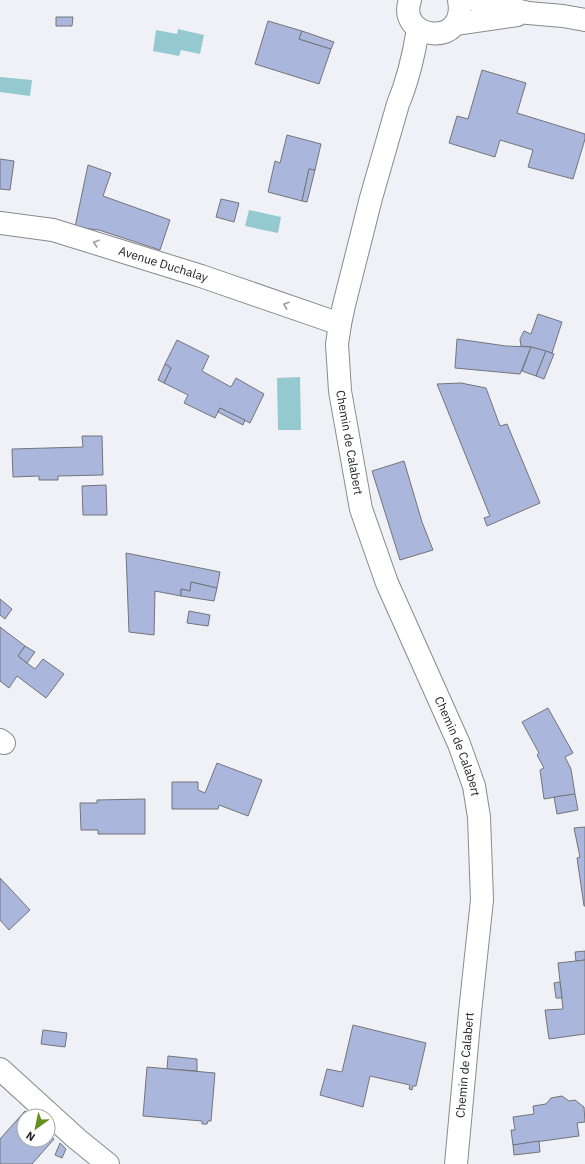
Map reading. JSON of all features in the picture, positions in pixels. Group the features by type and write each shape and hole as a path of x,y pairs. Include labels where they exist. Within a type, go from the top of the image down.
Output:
{"street":[{"path":"410,0 408,5 412,22 426,33 434,34 449,28 528,13 567,8 585,20"},
{"path":"404,89 428,51 459,16 461,8 459,0"},
{"path":"476,0 528,13"},
{"path":"404,89 418,28"},
{"name":"Chemin de Calabert","path":"404,89 398,104 336,323 340,391 361,509 386,583 459,744 474,786 479,817 482,900 456,1164"},
{"name":"Avenue Duchalay","path":"0,223 53,230 201,276 336,323"},
{"path":"0,1069 77,1139 108,1164"}],"water":[{"path":"178,29 204,35 200,54 181,50 179,56 153,51 156,30 177,34"},
{"path":"0,77 32,80 30,96 0,92"},
{"path":"249,210 281,217 278,233 245,226"},
{"path":"300,377 301,430 278,430 277,378"}],"building":[{"path":"56,17 73,17 72,26 56,26"},
{"path":"268,21 302,31 299,39 331,49 319,84 255,64"},
{"path":"302,31 334,42 331,49 299,39"},
{"path":"482,70 526,83 517,113 585,134 585,139 573,179 528,167 533,150 500,140 495,157 449,143 457,116 468,119"},
{"path":"287,135 321,144 315,170 309,169 302,201 268,192 275,161 280,163"},
{"path":"0,159 14,161 10,190 0,189"},
{"path":"88,165 111,173 103,196 170,220 160,250 99,230 75,227"},
{"path":"309,169 315,170 307,202 302,201"},
{"path":"221,199 239,203 234,222 216,217"},
{"path":"538,314 562,322 552,353 531,347 521,346 520,339 524,331 531,334"},
{"path":"457,339 506,346 531,347 520,374 455,368"},
{"path":"177,340 209,356 202,371 231,387 236,378 264,394 250,423 220,408 215,418 184,403 188,395 164,383 171,368 165,364"},
{"path":"531,347 546,351 536,376 522,371"},
{"path":"546,351 554,354 544,379 536,376"},
{"path":"165,364 171,368 164,383 158,380"},
{"path":"461,383 486,388 500,426 507,424 540,503 487,526 484,518 490,516 437,384"},
{"path":"220,408 245,420 243,425 218,412"},
{"path":"82,436 102,436 103,475 58,476 58,480 39,480 39,476 13,477 12,449 83,447"},
{"path":"404,461 422,522 433,550 400,560 372,471"},
{"path":"106,485 107,515 83,515 82,486"},
{"path":"126,553 220,572 217,588 191,582 190,591 181,589 181,596 155,591 154,635 129,632"},
{"path":"191,582 217,588 214,601 181,596 181,589 190,591"},
{"path":"0,599 12,609 5,619 0,615"},
{"path":"189,611 210,615 208,626 187,623"},
{"path":"0,627 25,646 18,656 35,669 43,659 64,674 46,698 17,676 9,688 0,681"},
{"path":"25,646 35,652 27,663 18,656"},
{"path":"548,708 573,753 565,757 571,769 575,794 544,799 540,770 544,768 537,755 539,753 522,722"},
{"path":"217,763 262,780 248,816 219,805 218,809 172,809 172,782 198,782 198,790 205,793"},
{"path":"575,794 578,810 557,814 554,797"},
{"path":"145,799 145,834 98,834 98,830 81,830 80,803 97,803 97,800"},
{"path":"585,827 584,906 577,858 580,857 574,828"},
{"path":"0,878 30,910 9,930 0,920"},
{"path":"585,951 585,960 576,961 575,952"},
{"path":"585,960 585,1034 549,1039 545,1010 563,1009 558,963"},
{"path":"560,982 562,998 556,998 554,983"},
{"path":"353,1025 426,1043 416,1086 413,1086 412,1090 409,1089 410,1085 370,1076 363,1107 320,1095 327,1069 342,1072"},
{"path":"43,1030 67,1033 65,1047 41,1044"},
{"path":"168,1056 197,1059 197,1071 167,1069"},
{"path":"147,1067 215,1073 211,1121 208,1121 207,1124 202,1124 202,1121 143,1116"},
{"path":"562,1096 569,1101 575,1100 584,1107 585,1122 577,1123 579,1136 513,1145 511,1130 515,1130 513,1117 534,1114 533,1106 546,1104 551,1098"},
{"path":"16,1121 16,1148 46,1148 32,1164 0,1164 0,1139"},
{"path":"539,1141 540,1152 514,1155 513,1145"},
{"path":"60,1143 66,1149 62,1158 55,1155"}]}
